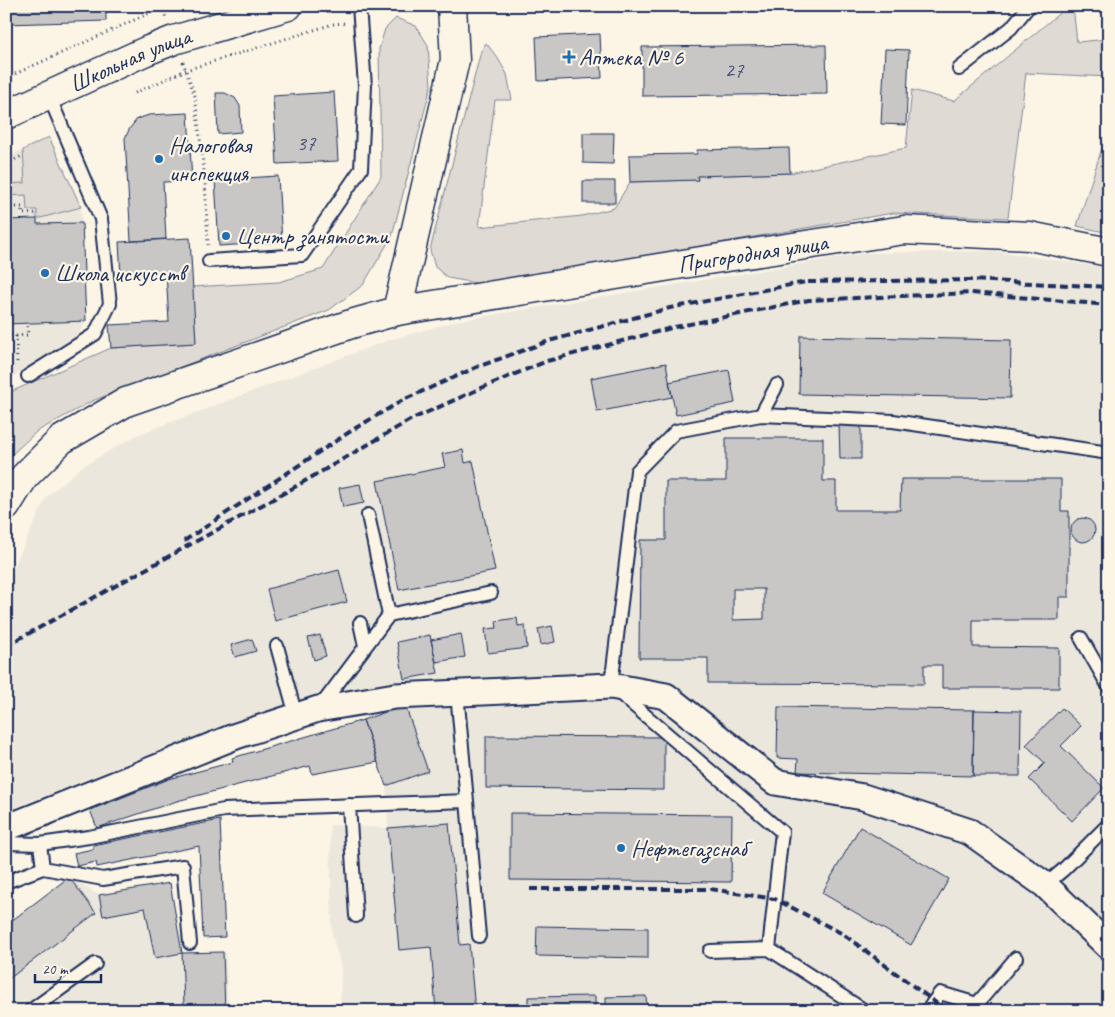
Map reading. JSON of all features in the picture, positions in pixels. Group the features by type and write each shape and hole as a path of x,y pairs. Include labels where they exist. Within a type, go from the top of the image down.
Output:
{"main road":[{"name":"Школьная улица","path":"6,115 174,40 288,6"},
{"path":"397,311 455,60 452,6"},
{"name":"Пригородная улица","path":"6,506 24,477 60,440 126,402 350,324 397,311 904,230 1029,236 1109,252"}],"street":[{"path":"6,828 236,736 307,713 395,696 611,686 666,696 775,782 863,797 970,832 1045,885 1109,947"}],"lane":[{"path":"209,261 302,255 361,169 365,86 359,6"},
{"path":"960,69 1011,28 1029,6"},
{"path":"28,376 95,334 110,304 101,219 49,96"},
{"path":"760,415 777,385"},
{"path":"769,950 782,832 611,686 637,470 676,432 760,415 893,421 1109,453"},
{"path":"368,515 389,615"},
{"path":"277,646 307,713 389,615 491,594"},
{"path":"360,623 365,646"},
{"path":"1082,638 1109,687"},
{"path":"457,693 478,936"},
{"path":"6,843 40,844 89,837 224,810 467,801"},
{"path":"349,805 356,916"},
{"path":"1045,885 1063,870 1109,824"},
{"path":"40,844 43,868"},
{"path":"6,882 43,868 103,879 183,866 190,943"},
{"path":"710,951 769,950 865,1011"},
{"path":"927,1011 940,993 976,1004 1016,958"},
{"path":"30,1011 95,964"}],"path":[{"path":"6,78 163,6 195,96 205,180 209,261"},
{"path":"135,93 186,70 333,24 360,22"},
{"path":"6,164 22,156"},
{"path":"6,208 22,207 22,220"},
{"path":"22,214 37,213"},
{"path":"6,336 28,335 27,323"},
{"path":"16,336 17,368"}],"shaded area":[{"path":"1068,6 1073,6 1077,42 1109,39 1109,77 1026,73 1008,218 893,213 481,284 448,278 435,267 430,250 481,51 486,43 507,74 512,100 495,100 479,227 582,216 614,208 630,182 698,180 697,176 790,173 906,148 912,90 954,101"},
{"path":"396,18 416,26 428,45 431,86 392,236 363,285 329,310 92,401 36,432 6,460 6,392 8,393 111,348 196,343 192,287 279,282 323,269 381,177 379,49 385,29"},
{"path":"1109,126 1109,233 1077,226"},
{"name":"Школа искусств","path":"49,137 81,207 86,321 77,336 6,381 6,158"},
{"path":"49,137 81,207 37,219 37,210 27,210 26,195 6,196 6,184 25,183 23,150"},
{"path":"993,251 1109,268 1109,1011 340,1011 341,967 332,935 330,825 388,828 386,786 352,690 229,723 6,811 6,577 10,575 47,496 83,466 137,435 386,341 456,321 866,253"},
{"path":"69,877 99,895 170,883 182,953 226,952 228,1011 6,1011 6,925"}],"building":[{"path":"6,6 106,6 106,21 6,24"},
{"name":"Аптека № 6","path":"600,34 602,78 538,81 536,37"},
{"path":"826,45 827,94 642,96 642,47"},
{"path":"885,49 909,50 906,125 881,124"},
{"path":"334,92 338,161 277,164 273,96"},
{"path":"216,93 225,93 235,98 240,106 241,132 218,134"},
{"name":"Налоговая инспекция","path":"188,113 192,181 163,182 166,239 131,241 125,138 137,119 149,115"},
{"path":"583,133 614,133 613,164 583,163"},
{"path":"789,148 790,173 697,176 698,180 630,182 629,155 697,154 697,150"},
{"path":"278,176 282,242 219,246 215,180"},
{"path":"583,181 615,181 615,203 583,203"},
{"name":"Школа искусств","path":"37,219 37,224 82,223 86,321 6,324 6,220"},
{"path":"190,238 196,343 111,348 109,325 169,322 166,273 121,276 119,242"},
{"path":"800,336 1011,340 1010,398 799,394"},
{"path":"666,363 672,397 597,412 591,378"},
{"path":"729,370 735,403 676,415 669,382"},
{"path":"839,425 861,425 861,459 840,459"},
{"path":"726,438 823,438 823,481 836,481 836,510 900,510 901,479 1061,479 1061,511 1069,511 1069,597 1059,597 1059,620 973,620 973,647 1059,648 1059,688 942,688 942,665 924,665 924,684 708,683 708,658 639,658 640,540 666,540 666,481 726,481","holes":["733,589 764,589 764,619 733,620"]},
{"path":"463,450 465,463 473,461 495,571 399,590 377,481 445,467 442,454"},
{"path":"360,484 364,503 343,507 339,488"},
{"path":"1083,518 1088,519 1094,525 1094,535 1088,541 1083,542 1078,541 1072,535 1071,530 1072,525 1078,519"},
{"path":"339,570 347,602 275,621 267,589"},
{"path":"517,618 518,626 525,625 527,648 488,653 485,629 497,628 496,621"},
{"path":"552,626 555,642 541,645 538,629"},
{"path":"461,634 465,657 436,662 431,640"},
{"path":"320,635 326,656 314,660 308,638"},
{"path":"430,635 438,673 404,679 397,642"},
{"path":"252,639 256,651 235,657 231,645"},
{"path":"405,705 428,771 386,786 363,720"},
{"path":"778,707 974,710 973,776 797,772 798,759 777,758"},
{"path":"1062,708 1081,726 1061,746 1104,788 1072,821 1029,779 1045,763 1026,745"},
{"path":"974,710 1021,711 1020,776 973,776"},
{"path":"363,720 378,762 312,774 310,766 177,801 97,828 90,810 169,779 233,762 232,758"},
{"path":"486,736 664,737 664,790 486,788"},
{"name":"Нефтегазснаб","path":"510,813 732,815 731,882 510,880"},
{"path":"220,820 225,937 203,938 199,846 97,867 96,862 77,866 74,853 93,849 93,845"},
{"path":"449,823 460,945 469,944 475,1011 436,1011 431,947 399,950 388,828"},
{"path":"860,827 949,879 911,945 822,893"},
{"path":"69,877 96,913 6,981 6,925"},
{"path":"170,883 182,953 155,958 145,908 103,916 99,895"},
{"path":"537,926 648,928 648,958 536,956"},
{"path":"223,952 225,1011 195,1011 194,1004 184,1005 182,953"},
{"path":"595,996 595,1011 528,1011 528,997"},
{"path":"646,996 647,1011 606,1011 606,997"}],"railway":[{"path":"184,541 354,429 403,400 477,367 549,341 670,308 806,282 971,280 1109,287"},
{"path":"6,646 293,488 412,419 547,361 675,327 809,300 972,293 1109,305"},
{"path":"530,889 710,889 775,899 843,934 947,1011"}],"place":[{"name":"Аптека № 6","path":"569,57"},
{"name":"Налоговая инспекция","path":"159,159"},
{"name":"Центр занятости","path":"226,236"},
{"name":"Школа искусств","path":"45,273"},
{"name":"Нефтегазснаб","path":"621,848"}]}
